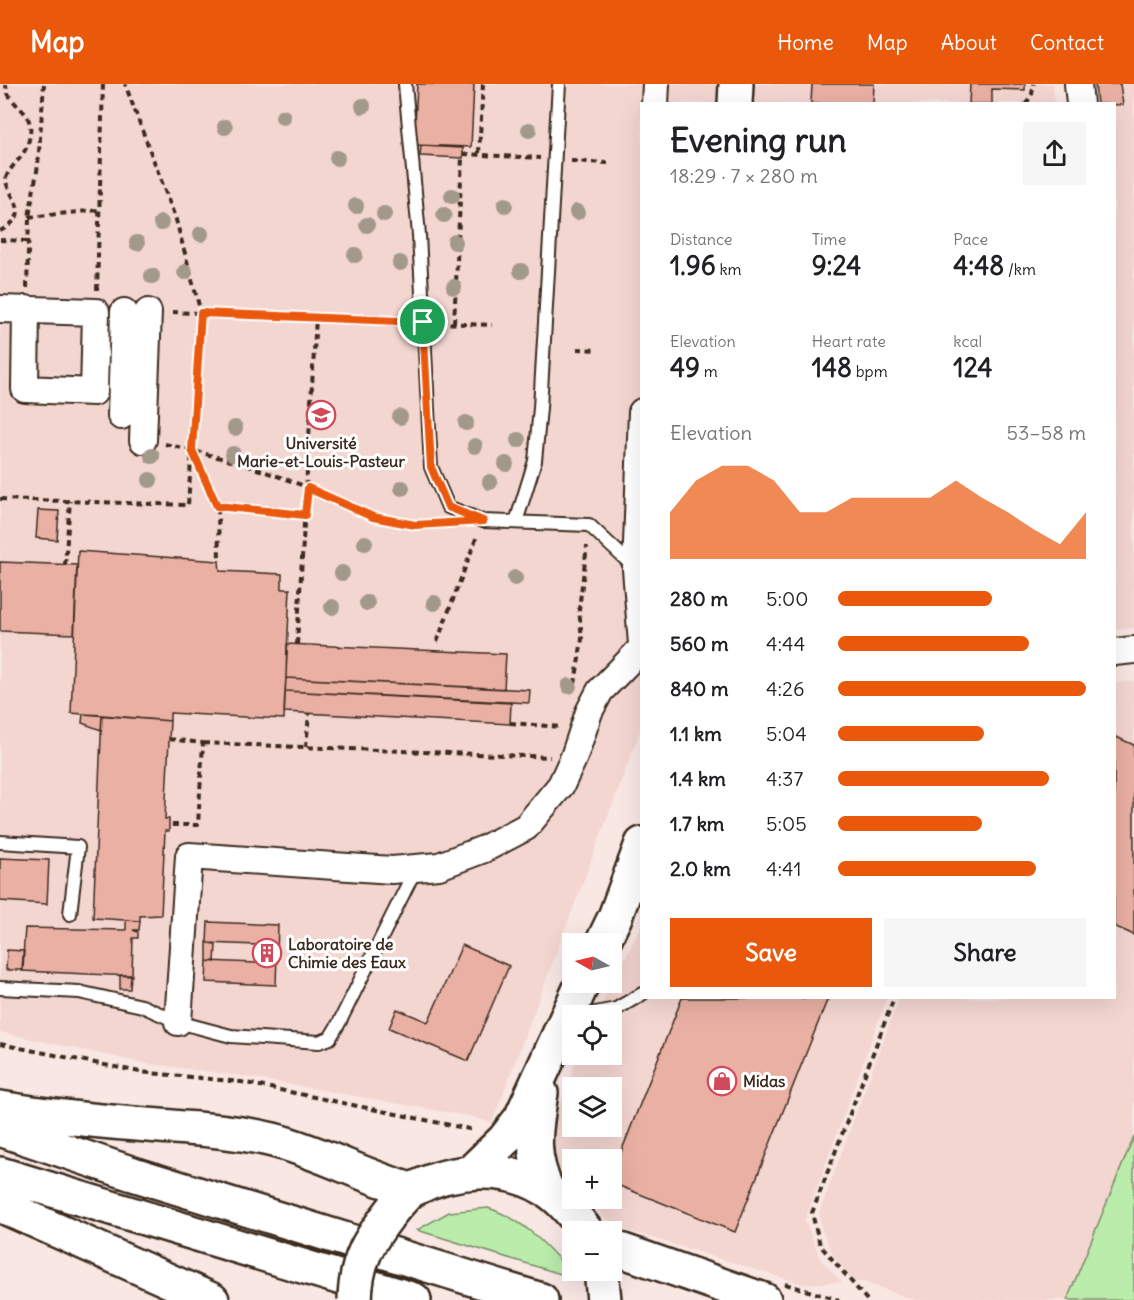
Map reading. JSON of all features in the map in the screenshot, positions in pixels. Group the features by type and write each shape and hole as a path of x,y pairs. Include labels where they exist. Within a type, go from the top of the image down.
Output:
{"main road":[{"path":"735,102 736,84"},
{"path":"609,930 640,849"},
{"path":"609,930 640,882"},
{"path":"472,1171 504,1140 521,1118 562,1037"},
{"path":"545,1067 533,1149 538,1170 547,1190"},
{"path":"0,1108 54,1117 202,1130 266,1139 403,1199"},
{"path":"0,1129 133,1174 541,1300"},
{"path":"355,1300 356,1274 361,1256 403,1199 440,1179 472,1171 527,1179 547,1190 570,1210 578,1221"},
{"path":"0,1174 414,1300"},
{"path":"0,1205 212,1300"},
{"path":"622,1250 764,1300"},
{"path":"602,1281 604,1300"}],"street":[{"path":"655,102 656,84"},
{"path":"1078,84 1080,102"},
{"path":"0,309 26,309 96,312 94,392 25,389 26,309"},
{"path":"121,416 146,312"},
{"path":"146,312 151,441"},
{"path":"640,464 636,569 640,620"},
{"path":"177,1022 189,856 392,870 439,866 484,849 526,827 561,785 567,747 600,691 640,648"},
{"path":"1116,652 1134,650"}],"lane":[{"path":"405,84 419,235 431,467 448,507 483,521 589,525 636,569"},
{"path":"516,522 535,461 560,84"},
{"path":"0,842 78,847 70,914"},
{"path":"0,988 79,992 142,1006 177,1022 231,1036 320,1042 330,1038 416,868"},
{"path":"622,1006 640,995"}],"path":[{"path":"0,231 11,223 17,212 16,199 7,188 6,178 27,148 30,128 28,115 9,97 6,84"},
{"path":"26,309 29,217 38,165 45,84"},
{"path":"96,312 103,84"},
{"path":"0,499 188,506 201,313 173,210 125,84"},
{"path":"479,153 483,84"},
{"path":"1027,102 1034,84"},
{"path":"454,323 462,156 479,153 540,158"},
{"path":"556,161 608,162"},
{"path":"29,217 98,210"},
{"path":"0,240 28,241"},
{"path":"146,312 492,325"},
{"path":"297,644 308,488 316,317"},
{"path":"577,350 598,350"},
{"path":"151,441 225,459 308,488 373,517 415,525 483,521 437,642"},
{"path":"192,450 217,506 219,561"},
{"path":"65,565 70,501"},
{"path":"217,506 305,515"},
{"path":"573,696 582,639 579,609 589,525"},
{"path":"306,747 309,714"},
{"path":"169,739 203,743 306,747 567,747 564,727 510,723"},
{"path":"169,825 198,825 203,743"},
{"path":"867,1300 820,1245 812,1213 894,999"},
{"path":"0,1044 140,1072 241,1082 481,1131"}],"shaded area":[{"name":"Université Marie-et-Louis-Pasteur","path":"0,84 717,84 716,102 640,102 640,731 492,1123 474,1117 241,1076 142,1063 0,1032"},
{"path":"750,84 1053,84 1055,102 749,102"},
{"path":"1096,84 1134,84 1134,628 1116,630 1116,102 1112,102"},
{"path":"1134,681 1134,1300 914,1300 864,1282 854,1282 834,1257 821,1228 819,1213 899,999 1116,999 1116,683"},
{"path":"640,929 640,999 887,999 805,1220 821,1260 842,1282 803,1284 626,1230 622,1228 622,1221 607,1220 596,1209 622,1209 622,1149 562,1149 562,1173 553,1153 556,1116 562,1099 562,1137 622,1137 622,1077 570,1077 574,1065 622,1065 622,1005 601,1005 607,993 622,993 622,964"}],"green space":[{"path":"1134,1136 1134,1300 1067,1300"},
{"path":"488,1208 515,1220 537,1237 562,1263 562,1274 417,1230 449,1212"}],"building":[{"path":"417,84 474,84 471,147 414,145"},
{"path":"812,84 874,84 873,102 811,102"},
{"path":"970,84 1025,84 1025,90 992,89 992,102 969,102"},
{"path":"1095,84 1120,84 1123,105 1116,105 1116,102 1097,102"},
{"path":"421,146 463,148 463,158 420,156"},
{"path":"38,510 59,511 57,540 36,538"},
{"path":"78,551 219,561 220,571 282,574 282,589 290,589 284,719 170,713 170,721 71,713"},
{"path":"0,562 77,565 74,634 0,631"},
{"path":"287,644 506,654 504,689 286,678"},
{"path":"286,678 530,690 529,703 285,691"},
{"path":"285,691 511,703 510,724 284,712"},
{"path":"83,714 102,715 101,730 82,723"},
{"path":"102,715 170,721 165,819 169,819 169,831 165,831 161,915 140,916 140,921 93,918"},
{"path":"1116,737 1134,745 1134,935 1116,927"},
{"path":"0,858 49,860 47,904 0,901"},
{"path":"126,920 140,921 139,930 133,930 138,932 138,938 133,938 132,976 22,971 25,928 126,930"},
{"name":"Laboratoire de Chimie des Eaux","path":"208,922 278,925 276,985 206,982 207,961 256,963 257,945 207,943"},
{"path":"207,943 216,944 215,962 207,961"},
{"path":"462,945 509,966 468,1061 389,1028 397,1009 428,1022"},
{"path":"7,950 24,951 23,970 6,970"},
{"path":"120,975 131,975 130,989 120,989"},
{"path":"682,999 828,999 735,1232 622,1187 622,1150"}],"place":[{"name":"Université Marie-et-Louis-Pasteur","path":"321,415"},
{"name":"Laboratoire de Chimie des Eaux","path":"267,953"},
{"name":"Midas","path":"722,1081"}],"route":[{"path":"201,313 423,322 431,467 448,507 483,521 415,525 373,517 308,488 305,515 217,506 214,494 192,450 201,313"}]}
